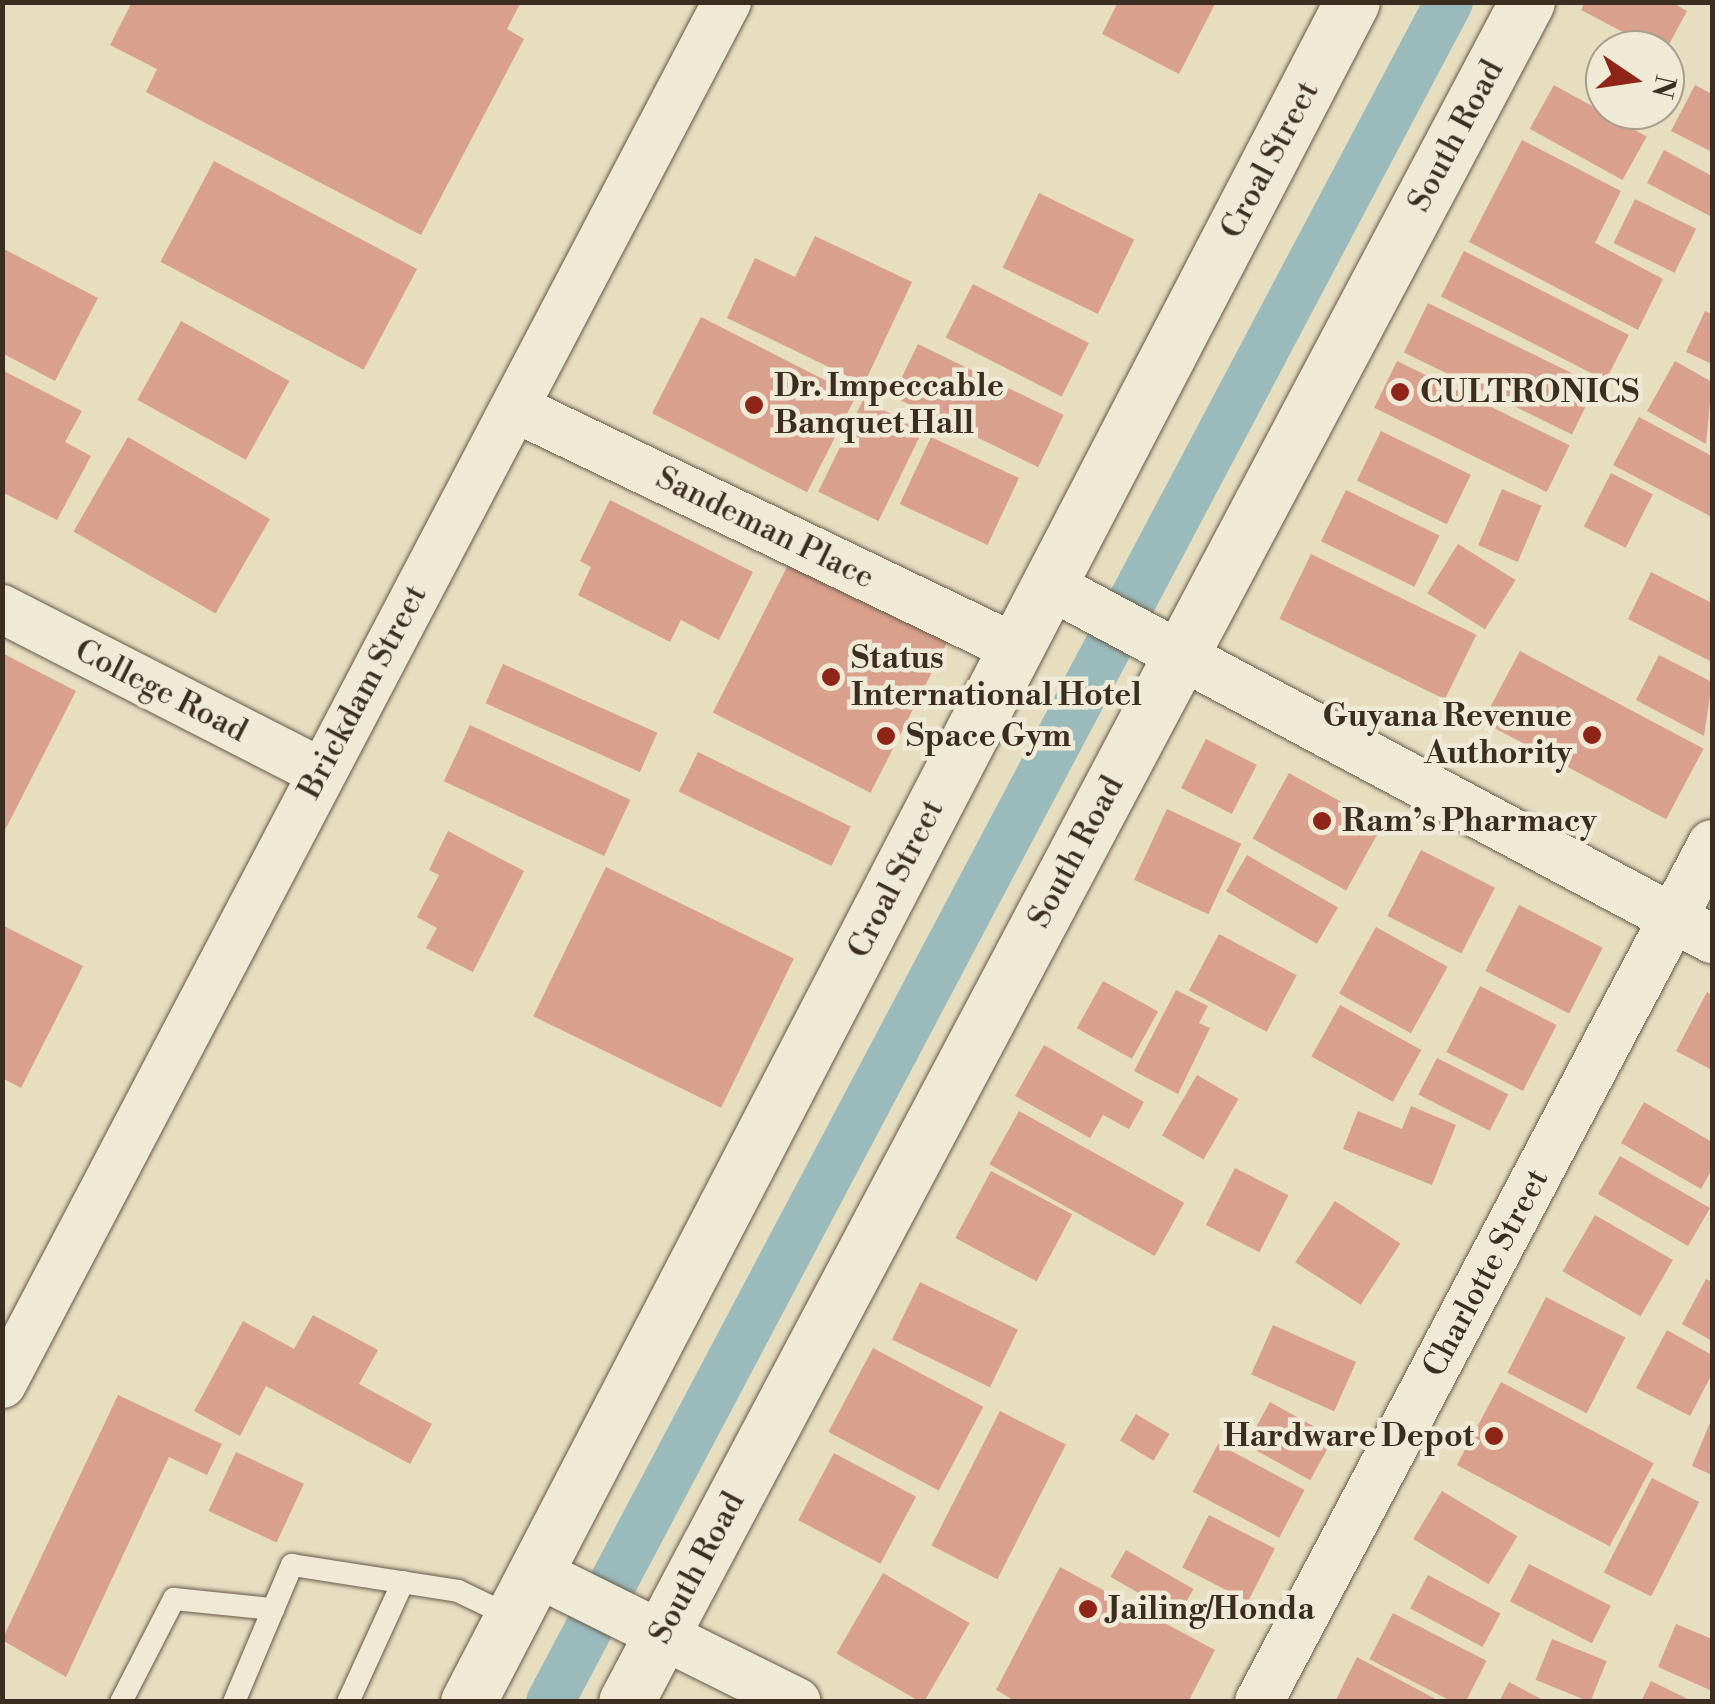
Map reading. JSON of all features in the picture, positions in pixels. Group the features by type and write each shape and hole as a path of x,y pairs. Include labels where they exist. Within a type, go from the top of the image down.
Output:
{"street":[{"name":"Brickdam Street","path":"2,1384 727,2"},
{"name":"Croal Street","path":"468,1702 538,1592 1015,648 1072,598 1352,2"},
{"name":"South Road","path":"626,1702 649,1627 1526,2"},
{"name":"Sandeman Place","path":"515,408 1015,648"},
{"path":"1072,598 1174,656 1693,929"},
{"name":"College Road","path":"2,609 320,772"},
{"name":"Charlotte Street","path":"1260,1702 1693,929 1712,844"},
{"path":"538,1592 649,1627 796,1702"}],"lane":[{"path":"234,1702 292,1565 458,1591 538,1592"},
{"path":"348,1702 403,1582"},
{"path":"121,1702 174,1599 273,1609"}],"building":[{"path":"132,2 521,2 507,29 524,39 421,235 146,92 157,69 110,45"},
{"path":"1118,2 1216,2 1179,74 1102,34"},
{"path":"1585,2 1671,2 1687,11 1677,30 1619,30 1581,10"},
{"path":"1554,85 1585,102 1585,130 1635,130 1647,136 1622,180 1530,129"},
{"path":"1695,85 1712,94 1712,152 1671,131 1685,130 1685,104"},
{"path":"1522,140 1621,191 1595,243 1663,279 1638,330 1469,242"},
{"path":"1664,150 1712,176 1710,216 1647,183"},
{"path":"214,161 417,269 364,370 160,262"},
{"path":"1039,193 1134,239 1098,314 1003,268"},
{"path":"1635,199 1696,229 1675,273 1614,243"},
{"path":"815,236 912,282 864,384 727,318 755,258 795,277"},
{"path":"2,248 98,298 55,381 2,353"},
{"path":"1464,251 1629,335 1606,380 1441,296"},
{"path":"973,284 1089,343 1062,396 946,337"},
{"path":"1428,303 1596,385 1572,434 1404,352"},
{"path":"1705,311 1712,314 1712,364 1686,352"},
{"name":"Dr. Impeccable Banquet Hall","path":"701,317 856,396 807,492 652,413"},
{"path":"181,321 289,381 246,460 137,400"},
{"path":"918,344 1064,415 1038,467 893,396"},
{"path":"1397,361 1570,445 1547,492 1374,408"},
{"path":"1675,361 1712,382 1706,444 1647,411"},
{"path":"2,370 82,411 65,442 91,456 57,520 2,492"},
{"path":"863,400 923,429 879,521 818,492"},
{"path":"1639,417 1712,456 1712,517 1613,465"},
{"path":"1381,431 1471,475 1447,524 1357,480"},
{"path":"128,437 270,519 216,613 74,531"},
{"path":"931,437 1019,478 988,545 900,504"},
{"path":"1611,473 1653,494 1626,548 1584,526"},
{"path":"1502,489 1542,506 1518,562 1478,545"},
{"path":"1346,490 1439,536 1414,587 1321,541"},
{"path":"610,500 753,572 719,640 681,620 670,642 578,595 591,567 580,561"},
{"path":"1458,544 1516,580 1485,629 1427,593"},
{"path":"1311,554 1476,635 1445,699 1279,619"},
{"name":"Status International Hotel","path":"790,561 948,641 871,793 713,712"},
{"path":"1651,572 1712,603 1712,662 1628,619"},
{"name":"Guyana Revenue Authority","path":"1520,651 1704,749 1666,819 1482,722"},
{"path":"2,653 76,691 2,836"},
{"path":"1659,655 1712,682 1704,736 1636,700"},
{"path":"503,664 657,733 640,772 486,703"},
{"path":"470,725 630,800 604,856 444,781"},
{"path":"1206,739 1257,765 1232,814 1181,788"},
{"path":"698,752 851,827 832,866 679,792"},
{"path":"1289,773 1383,825 1346,890 1253,839"},
{"path":"1167,809 1241,844 1208,914 1134,880"},
{"path":"448,831 524,871 473,972 426,948 437,928 417,917 439,875 429,870"},
{"path":"1421,850 1495,888 1461,954 1387,916"},
{"path":"1247,855 1338,908 1317,944 1226,891"},
{"path":"606,867 794,959 721,1108 533,1016"},
{"path":"1519,905 1603,948 1569,1014 1485,971"},
{"path":"2,925 83,966 21,1088 2,1078"},
{"path":"1376,927 1448,967 1411,1033 1339,993"},
{"path":"1219,934 1297,975 1267,1032 1189,991"},
{"path":"1103,981 1158,1012 1132,1059 1077,1028"},
{"path":"1480,986 1557,1025 1523,1091 1446,1052"},
{"path":"1176,990 1208,1006 1199,1023 1210,1028 1178,1094 1134,1071"},
{"path":"1707,992 1712,995 1712,1070 1676,1051"},
{"path":"1340,1005 1421,1050 1393,1102 1311,1057"},
{"path":"1044,1045 1144,1102 1129,1129 1103,1115 1090,1138 1015,1096"},
{"path":"1437,1058 1508,1094 1490,1131 1418,1095"},
{"path":"1197,1075 1239,1099 1204,1160 1162,1136"},
{"path":"1644,1102 1712,1142 1712,1169 1701,1189 1621,1143"},
{"path":"1411,1106 1456,1125 1432,1185 1343,1149 1358,1111 1402,1129"},
{"path":"1019,1111 1184,1203 1155,1256 989,1164"},
{"path":"1620,1156 1710,1208 1688,1246 1598,1194"},
{"path":"1235,1168 1288,1195 1259,1252 1206,1225"},
{"path":"991,1171 1072,1214 1037,1281 955,1238"},
{"path":"1335,1201 1400,1243 1361,1305 1295,1262"},
{"path":"1595,1215 1673,1260 1640,1316 1562,1271"},
{"path":"1706,1279 1712,1282 1712,1341 1682,1324"},
{"path":"920,1282 1018,1330 990,1387 892,1340"},
{"path":"1546,1297 1625,1337 1587,1413 1507,1373"},
{"path":"313,1315 378,1350 359,1384 432,1424 410,1464 266,1386 240,1436 194,1411 243,1321 294,1349"},
{"path":"1273,1325 1356,1362 1334,1411 1251,1374"},
{"path":"1667,1330 1712,1355 1712,1374 1690,1416 1636,1388"},
{"path":"873,1348 983,1407 939,1491 828,1432"},
{"path":"1501,1382 1654,1463 1610,1546 1457,1465"},
{"path":"118,1395 222,1444 207,1475 169,1457 66,1677 2,1640"},
{"path":"1270,1402 1334,1437 1310,1480 1246,1445"},
{"path":"1000,1411 1066,1445 997,1579 931,1546"},
{"path":"1136,1414 1169,1434 1153,1461 1120,1441"},
{"path":"1712,1418 1712,1475 1692,1466"},
{"path":"1218,1444 1305,1490 1279,1538 1193,1492"},
{"path":"236,1452 304,1484 277,1543 209,1511"},
{"path":"834,1453 916,1497 880,1564 798,1520"},
{"path":"1652,1478 1699,1502 1651,1597 1604,1572"},
{"path":"1442,1491 1517,1536 1489,1584 1413,1539"},
{"path":"1209,1515 1275,1549 1248,1601 1182,1568"},
{"path":"1126,1550 1194,1589 1178,1616 1110,1577"},
{"path":"1529,1564 1611,1606 1592,1643 1510,1601"},
{"name":"Jailing/Honda","path":"1060,1567 1215,1650 1188,1702 1017,1702 996,1690"},
{"path":"883,1573 970,1623 924,1702 836,1654"},
{"path":"1428,1575 1500,1613 1483,1647 1410,1609"},
{"path":"1393,1613 1487,1661 1465,1702 1453,1702 1369,1659"},
{"path":"1676,1624 1712,1639 1712,1691 1658,1667"},
{"path":"1552,1639 1607,1661 1590,1702 1536,1680"},
{"path":"1357,1657 1441,1702 1335,1702"},
{"path":"1651,1681 1694,1702 1641,1702"},
{"path":"1509,1682 1547,1702 1499,1702"}],"waterway":[{"path":"550,1702 1449,2"}],"place":[{"name":"CULTRONICS","path":"1400,392"},
{"name":"Dr. Impeccable Banquet Hall","path":"754,405"},
{"name":"Status International Hotel","path":"831,677"},
{"name":"Guyana Revenue Authority","path":"1592,735"},
{"name":"Space Gym","path":"886,736"},
{"name":"Ram’s Pharmacy","path":"1322,821"},
{"name":"Hardware Depot","path":"1494,1436"},
{"name":"Jailing/Honda","path":"1088,1609"}]}
